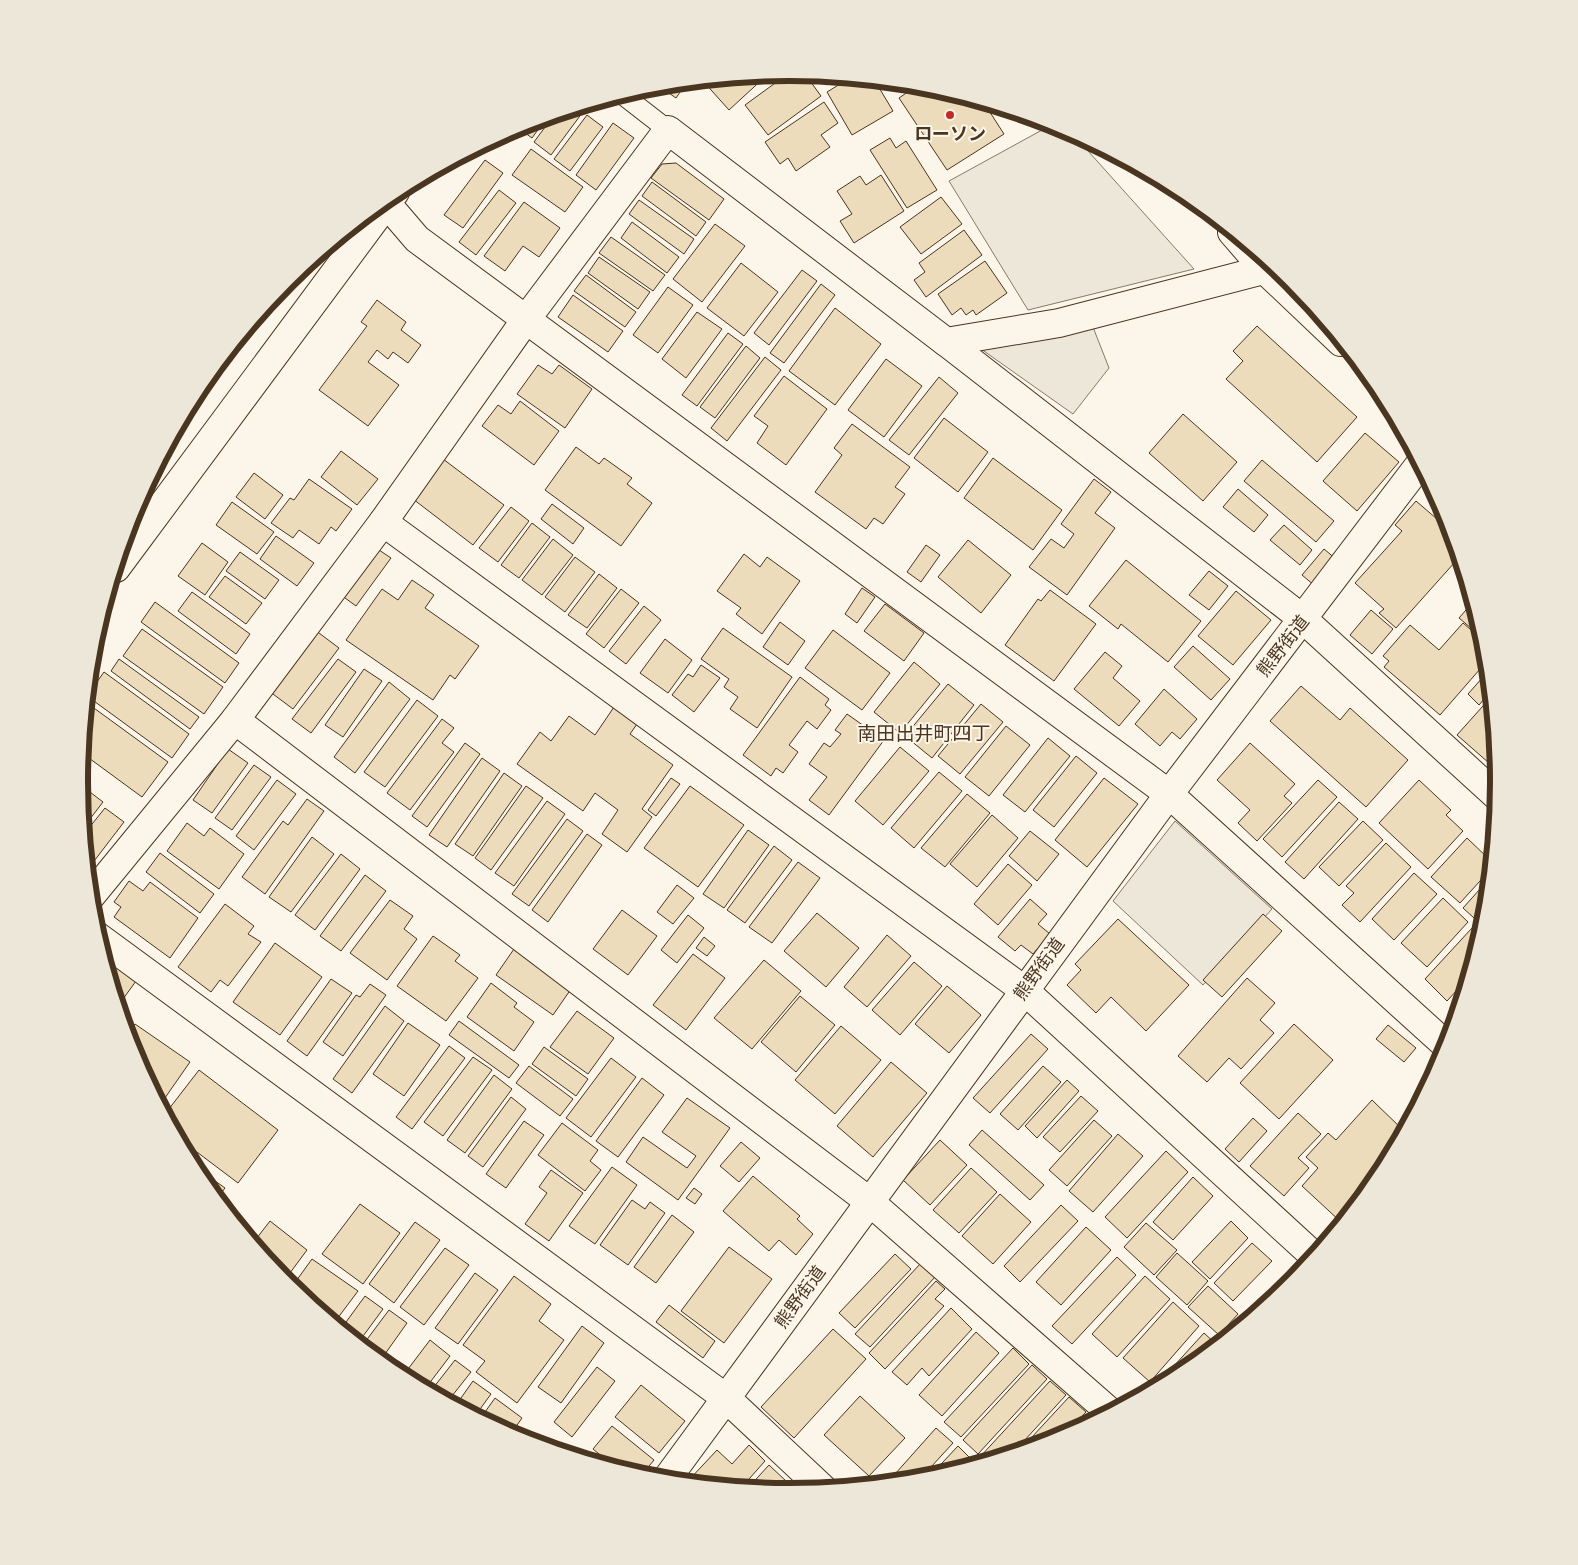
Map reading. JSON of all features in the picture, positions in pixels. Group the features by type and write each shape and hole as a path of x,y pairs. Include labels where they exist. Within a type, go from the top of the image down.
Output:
{"street":[{"path":"96,889 235,720 383,522 527,318 668,130 946,342 1303,620 1490,790"},
{"path":"392,204 417,239 527,318 1169,794 1441,1040"},
{"path":"126,555 377,215"},
{"path":"946,342 1059,323 1266,269"},
{"name":"熊野街道","path":"671,1473 1169,794 1416,469"},
{"path":"383,522 1024,990 1310,1252"},
{"path":"235,720 870,1202 1105,1408"},
{"path":"107,943 726,1398 817,1483"}],"lane":[{"path":"630,100 668,130"}],"shaded area":[{"path":"1043,129 1085,148 1194,269 1028,310 949,181"},
{"path":"1091,322 1109,368 1073,414 981,349"},
{"path":"1175,821 1272,909 1203,985 1113,901"}],"building":[{"path":"759,82 729,110 708,86"},
{"path":"777,82 811,82 821,96 768,135 745,105"},
{"path":"841,84 878,87 893,111 852,135 827,92"},
{"path":"682,90 676,98 668,92"},
{"path":"908,92 989,111 1004,134 947,170 899,98"},
{"path":"824,102 838,123 821,135 830,147 796,171 788,158 780,164 765,142"},
{"path":"582,113 551,155 534,142 547,125"},
{"path":"587,115 603,127 570,171 554,159"},
{"path":"613,123 634,138 596,190 576,175"},
{"path":"539,128 532,138 525,133"},
{"path":"890,138 896,148 906,141 937,190 907,208 870,150"},
{"path":"531,149 583,187 565,212 512,175"},
{"path":"485,160 503,173 463,228 444,215"},
{"path":"676,163 724,199 709,220 651,178 662,164"},
{"path":"881,175 904,211 854,243 840,221 852,214 837,191 860,176 866,185"},
{"path":"652,182 706,222 696,236 642,196"},
{"path":"499,190 516,203 476,255 459,242"},
{"path":"941,197 962,224 921,254 900,227"},
{"path":"639,200 694,239 684,254 629,214"},
{"path":"524,202 560,228 539,257 523,246 505,271 484,256"},
{"path":"632,222 679,257 667,273 621,238"},
{"path":"715,224 745,246 702,302 673,279"},
{"path":"964,230 982,255 926,297 914,280 925,272 919,263"},
{"path":"611,237 665,275 653,291 599,253"},
{"path":"599,257 650,292 638,309 588,273"},
{"path":"985,261 1007,293 976,315 973,310 966,315 961,308 952,315 938,294"},
{"path":"741,263 778,292 744,336 707,308"},
{"path":"802,270 817,281 769,345 754,333"},
{"path":"586,275 636,312 625,327 574,291"},
{"path":"821,284 835,295 784,363 770,353"},
{"path":"668,287 693,305 658,353 633,335"},
{"path":"573,295 623,331 608,352 558,317"},
{"path":"377,300 406,322 401,330 421,345 408,363 393,352 388,359 377,350 368,362 399,385 368,426 319,390 367,326 361,322"},
{"path":"835,308 881,344 835,405 789,371"},
{"path":"697,312 722,329 686,378 662,359"},
{"path":"1257,326 1357,417 1317,462 1226,379 1243,361 1233,351"},
{"path":"728,333 743,344 697,406 682,395"},
{"path":"746,346 760,358 715,418 700,407"},
{"path":"765,357 781,370 727,441 711,428"},
{"path":"886,359 922,386 884,437 848,410"},
{"path":"538,365 552,374 559,365 592,389 565,428 517,394"},
{"path":"784,376 827,409 786,465 757,443 768,426 754,416"},
{"path":"939,377 958,393 909,455 889,440"},
{"path":"520,401 559,431 534,465 482,426 498,405 511,414"},
{"path":"1183,414 1237,462 1203,501 1149,453"},
{"path":"944,418 988,452 958,492 914,458"},
{"path":"852,424 910,467 895,487 905,494 883,524 874,518 866,529 815,492 842,455 834,448"},
{"path":"1365,433 1399,462 1357,511 1323,481"},
{"path":"576,447 599,464 604,458 632,478 627,484 652,503 621,546 545,490"},
{"path":"341,451 378,479 357,505 321,477"},
{"path":"993,458 1062,510 1033,550 964,498"},
{"path":"443,459 504,505 473,545 413,499"},
{"path":"1262,460 1334,521 1316,542 1244,481"},
{"path":"254,473 283,495 265,519 236,497"},
{"path":"309,479 352,509 336,531 331,527 319,544 299,530 293,538 271,523 290,498 294,500"},
{"path":"1094,479 1111,492 1095,513 1115,528 1067,595 1029,567 1051,539 1064,548 1074,534 1061,524"},
{"path":"1238,489 1268,515 1254,532 1223,507"},
{"path":"1416,501 1440,521 1455,562 1396,628 1379,613 1384,609 1355,583 1402,531 1395,525"},
{"path":"232,502 274,532 257,554 216,525"},
{"path":"552,504 584,528 573,544 541,519"},
{"path":"511,507 529,521 498,562 479,548"},
{"path":"532,523 550,537 519,578 501,565"},
{"path":"1284,525 1312,550 1300,565 1270,540"},
{"path":"276,536 314,563 297,586 260,559"},
{"path":"553,539 573,555 542,595 522,580"},
{"path":"968,540 1011,575 981,613 938,577"},
{"path":"202,543 228,562 205,595 178,576"},
{"path":"926,545 940,555 921,582 907,572"},
{"path":"376,548 391,558 356,606 341,595"},
{"path":"1324,549 1337,560 1315,586 1302,575"},
{"path":"240,552 279,580 265,599 226,571"},
{"path":"744,554 760,567 767,557 800,581 762,634 736,614 741,608 717,591"},
{"path":"575,557 595,572 565,612 545,597"},
{"path":"1126,560 1201,621 1168,662 1121,624 1118,629 1089,606"},
{"path":"1209,571 1228,586 1209,610 1189,595"},
{"path":"599,574 617,588 587,628 568,615"},
{"path":"225,576 262,603 246,624 209,597"},
{"path":"412,580 434,595 425,608 479,646 455,679 450,675 433,700 346,640 382,589 398,600"},
{"path":"862,588 875,597 857,623 845,614"},
{"path":"621,589 639,603 604,648 586,634"},
{"path":"1050,590 1096,624 1054,681 1005,645 1038,599 1041,601"},
{"path":"1236,591 1271,620 1233,665 1198,636"},
{"path":"192,592 250,634 236,654 178,611"},
{"path":"155,602 239,663 225,683 141,622"},
{"path":"885,604 924,633 904,661 864,631"},
{"path":"644,606 661,620 626,664 609,651"},
{"path":"1468,608 1473,630 1459,618"},
{"path":"1371,610 1393,629 1372,654 1350,635"},
{"path":"780,622 805,641 788,665 763,647"},
{"path":"1463,623 1474,632 1480,668 1440,715 1384,667 1389,661 1383,656 1410,625 1439,650"},
{"path":"723,628 792,677 757,728 730,709 738,697 724,687 729,679 701,659"},
{"path":"142,629 223,687 204,714 123,656"},
{"path":"315,630 339,648 293,709 269,691"},
{"path":"833,630 890,673 862,710 805,668"},
{"path":"665,639 692,660 668,693 640,673"},
{"path":"1193,646 1230,679 1211,700 1174,667"},
{"path":"1105,652 1122,666 1113,678 1140,701 1119,726 1074,689"},
{"path":"119,659 199,717 190,729 111,671"},
{"path":"338,659 356,672 311,733 292,719"},
{"path":"914,662 940,684 900,733 874,712"},
{"path":"701,665 720,678 694,712 672,695 688,674 693,677"},
{"path":"364,669 382,681 343,737 325,725"},
{"path":"104,672 189,734 172,758 93,700 95,685"},
{"path":"800,677 829,699 825,705 831,710 817,729 807,721 789,745 798,752 783,773 776,768 771,776 743,755"},
{"path":"1482,678 1485,698 1479,705 1468,694"},
{"path":"389,682 410,699 355,773 334,757"},
{"path":"948,684 974,705 932,758 905,736"},
{"path":"1301,686 1340,720 1350,708 1408,760 1366,807 1270,721"},
{"path":"1164,689 1197,719 1180,739 1172,732 1160,746 1135,724"},
{"path":"417,700 438,716 385,787 364,772"},
{"path":"1485,703 1489,737 1489,763 1457,735"},
{"path":"981,704 1003,722 960,774 938,756"},
{"path":"92,707 168,762 142,797 89,758"},
{"path":"614,707 637,724 630,734 673,765 642,809 652,817 627,852 602,834 618,810 595,793 583,811 517,764 540,732 551,741 569,716 595,735"},
{"path":"847,714 884,740 829,815 809,800 827,777 809,764 824,743 830,747 841,734 835,730"},
{"path":"442,719 454,728 442,743 454,752 410,810 387,793"},
{"path":"1006,726 1030,745 989,796 965,777"},
{"path":"1048,738 1070,756 1025,812 1003,795"},
{"path":"465,743 480,754 427,827 412,816"},
{"path":"1250,743 1295,784 1284,796 1292,803 1257,841 1238,823 1250,810 1217,780"},
{"path":"900,747 929,771 883,825 855,801"},
{"path":"228,749 248,763 212,813 193,800"},
{"path":"1076,756 1097,773 1054,827 1033,810"},
{"path":"482,758 500,771 447,847 429,835"},
{"path":"254,765 271,777 232,830 215,818"},
{"path":"939,772 962,791 914,848 891,828"},
{"path":"504,773 522,786 473,856 455,844"},
{"path":"671,778 680,784 656,816 648,810"},
{"path":"1104,778 1138,804 1087,867 1055,840"},
{"path":"277,780 296,794 254,850 236,836"},
{"path":"1318,780 1337,797 1282,857 1263,839"},
{"path":"1419,780 1451,810 1446,815 1463,831 1428,869 1379,823"},
{"path":"526,786 543,798 491,870 475,858"},
{"path":"690,786 744,825 698,887 644,848"},
{"path":"88,791 103,802 89,820"},
{"path":"967,794 990,813 945,867 921,848"},
{"path":"307,799 324,811 265,894 242,877 283,821 288,825"},
{"path":"547,801 565,814 514,886 495,873"},
{"path":"1339,802 1358,819 1304,879 1285,862"},
{"path":"105,808 124,822 93,863 89,828"},
{"path":"992,815 1018,838 977,887 950,864"},
{"path":"567,819 583,831 529,906 512,894"},
{"path":"1363,821 1383,840 1339,886 1319,867"},
{"path":"187,823 204,836 210,828 244,854 219,889 167,851"},
{"path":"748,830 769,845 724,908 703,894"},
{"path":"1030,831 1059,854 1037,881 1009,856"},
{"path":"587,834 602,845 548,922 532,910"},
{"path":"312,837 334,854 291,912 269,897"},
{"path":"1467,838 1486,856 1484,877 1460,903 1431,877"},
{"path":"1386,843 1411,867 1360,922 1342,905 1354,893 1346,886"},
{"path":"774,846 792,860 745,923 727,910"},
{"path":"160,853 214,894 200,913 146,872"},
{"path":"341,854 360,869 315,930 295,915"},
{"path":"798,862 820,878 772,943 749,927"},
{"path":"1008,864 1032,885 998,925 974,904"},
{"path":"1414,873 1437,894 1394,940 1372,919"},
{"path":"365,875 386,891 341,951 320,936"},
{"path":"129,881 143,891 150,882 198,918 170,958 114,917 121,907 114,902"},
{"path":"677,885 694,898 673,924 657,912"},
{"path":"1482,887 1477,920 1463,908"},
{"path":"1443,898 1468,922 1427,967 1401,943"},
{"path":"1030,899 1047,914 1038,924 1050,934 1033,954 1021,945 1015,951 998,937"},
{"path":"390,900 413,916 404,929 417,939 387,980 350,953"},
{"path":"225,904 254,926 248,934 261,942 228,986 220,980 211,992 178,967"},
{"path":"622,910 657,936 628,975 593,949"},
{"path":"817,913 859,948 826,987 784,951"},
{"path":"1263,914 1282,931 1222,997 1203,980"},
{"path":"688,915 704,928 677,963 661,950"},
{"path":"1118,919 1189,985 1146,1031 1111,997 1096,1013 1067,985 1081,970 1075,964"},
{"path":"1472,928 1474,930 1459,988 1447,1001 1425,979"},
{"path":"887,935 911,956 867,1007 844,987"},
{"path":"433,936 460,955 455,961 478,978 446,1021 397,986"},
{"path":"704,937 715,946 707,956 696,948"},
{"path":"275,943 322,977 280,1035 233,1002"},
{"path":"514,949 571,989 553,1015 496,975"},
{"path":"693,954 725,978 686,1030 653,1005"},
{"path":"764,960 801,991 752,1049 714,1018"},
{"path":"914,962 942,986 900,1035 872,1010"},
{"path":"112,964 136,981 123,1000"},
{"path":"1247,978 1275,1003 1260,1020 1274,1033 1241,1069 1229,1058 1207,1082 1178,1056"},
{"path":"331,979 352,993 307,1056 287,1041"},
{"path":"491,983 517,1003 514,1007 534,1022 514,1051 467,1017"},
{"path":"370,984 386,995 343,1056 323,1042 356,995 360,997"},
{"path":"947,986 981,1015 949,1053 915,1024"},
{"path":"800,996 835,1025 796,1072 761,1042"},
{"path":"385,1006 404,1021 352,1093 333,1079"},
{"path":"577,1011 614,1038 588,1074 550,1047"},
{"path":"459,1021 519,1065 509,1078 449,1035"},
{"path":"408,1023 440,1045 404,1096 373,1074"},
{"path":"135,1024 190,1062 164,1100 141,1051 132,1028"},
{"path":"1294,1024 1333,1060 1279,1119 1240,1083"},
{"path":"1388,1025 1416,1048 1404,1062 1376,1039"},
{"path":"841,1026 881,1060 835,1114 795,1080"},
{"path":"1031,1034 1048,1049 990,1113 973,1098"},
{"path":"449,1046 465,1058 412,1129 396,1117"},
{"path":"544,1047 588,1079 576,1096 532,1064"},
{"path":"473,1057 492,1070 443,1136 424,1122"},
{"path":"611,1058 636,1077 591,1137 566,1118"},
{"path":"891,1062 927,1093 873,1157 837,1126"},
{"path":"529,1066 573,1099 560,1116 516,1083"},
{"path":"1043,1066 1061,1082 1018,1130 1000,1114"},
{"path":"199,1070 278,1130 238,1183 191,1147 169,1109"},
{"path":"494,1075 512,1089 465,1153 447,1140"},
{"path":"642,1078 664,1095 618,1157 596,1141"},
{"path":"1067,1080 1079,1091 1037,1138 1025,1126"},
{"path":"1081,1096 1098,1111 1060,1152 1043,1137"},
{"path":"511,1097 526,1109 483,1167 468,1156"},
{"path":"687,1098 730,1128 678,1200 626,1162 643,1137 687,1168 696,1156 662,1132"},
{"path":"1372,1100 1400,1127 1372,1172 1337,1219 1302,1186 1318,1168 1306,1157 1328,1133 1336,1140"},
{"path":"1298,1113 1321,1134 1298,1158 1309,1168 1284,1196 1250,1166"},
{"path":"1253,1118 1267,1131 1239,1162 1225,1149"},
{"path":"1094,1120 1112,1136 1067,1186 1049,1170"},
{"path":"524,1121 544,1135 506,1188 486,1174"},
{"path":"562,1123 598,1150 590,1161 601,1170 585,1191 538,1155"},
{"path":"982,1130 1044,1185 1030,1200 969,1145"},
{"path":"1118,1134 1143,1156 1093,1212 1069,1191"},
{"path":"940,1140 967,1165 930,1205 903,1180"},
{"path":"741,1142 760,1158 739,1182 720,1166"},
{"path":"1166,1151 1188,1172 1127,1238 1105,1217"},
{"path":"612,1167 637,1185 595,1244 569,1226"},
{"path":"971,1168 997,1192 959,1233 933,1210"},
{"path":"551,1170 583,1193 549,1241 525,1224 547,1193 539,1187"},
{"path":"753,1176 800,1216 797,1219 813,1234 796,1255 779,1240 769,1251 723,1211"},
{"path":"210,1177 225,1188 221,1193"},
{"path":"1193,1177 1213,1196 1173,1240 1153,1222"},
{"path":"694,1188 702,1194 695,1204 686,1198"},
{"path":"1000,1194 1031,1222 993,1264 962,1236"},
{"path":"632,1200 645,1209 650,1202 665,1213 628,1265 600,1245"},
{"path":"360,1204 400,1233 363,1284 322,1254"},
{"path":"1061,1205 1078,1221 1020,1282 1004,1266"},
{"path":"672,1215 694,1232 656,1283 634,1267"},
{"path":"270,1221 307,1250 289,1274 257,1238"},
{"path":"1231,1221 1248,1238 1210,1279 1192,1262"},
{"path":"415,1222 440,1240 394,1303 369,1284"},
{"path":"1146,1223 1177,1250 1154,1275 1124,1247"},
{"path":"1086,1227 1111,1250 1061,1305 1036,1282"},
{"path":"1252,1243 1272,1261 1233,1301 1214,1283"},
{"path":"729,1247 772,1279 724,1343 681,1311"},
{"path":"445,1248 469,1265 424,1325 400,1307"},
{"path":"1177,1253 1208,1281 1187,1305 1156,1277"},
{"path":"895,1254 911,1269 855,1328 839,1313"},
{"path":"1117,1257 1136,1275 1072,1344 1052,1326"},
{"path":"312,1259 358,1291 337,1319 296,1281"},
{"path":"921,1263 936,1276 870,1347 855,1334"},
{"path":"475,1273 498,1290 458,1344 435,1328"},
{"path":"514,1276 551,1304 539,1321 564,1340 517,1403 476,1372 485,1361 463,1345"},
{"path":"1145,1276 1170,1299 1117,1357 1092,1334"},
{"path":"936,1281 945,1289 935,1299 944,1306 885,1369 869,1353"},
{"path":"1208,1286 1238,1314 1219,1335 1188,1307"},
{"path":"365,1296 383,1309 361,1338 344,1324"},
{"path":"1173,1302 1199,1326 1150,1382 1123,1358"},
{"path":"669,1305 715,1341 703,1358 656,1322"},
{"path":"951,1308 972,1329 929,1376 922,1368 907,1385 892,1372"},
{"path":"389,1310 407,1323 384,1355 365,1341"},
{"path":"582,1326 604,1343 561,1403 538,1387"},
{"path":"833,1329 866,1359 794,1438 761,1407"},
{"path":"976,1332 999,1353 942,1416 919,1395"},
{"path":"1204,1333 1213,1341 1179,1366 1167,1373"},
{"path":"430,1340 450,1356 429,1384 407,1371"},
{"path":"1013,1348 1029,1364 961,1437 944,1422"},
{"path":"455,1360 471,1372 451,1397 434,1387"},
{"path":"1032,1365 1047,1379 978,1454 963,1440"},
{"path":"597,1367 615,1381 572,1437 554,1422"},
{"path":"473,1381 491,1394 479,1411 459,1401"},
{"path":"1050,1381 1066,1395 1021,1444 980,1457"},
{"path":"641,1385 685,1421 659,1453 615,1417"},
{"path":"860,1396 905,1438 869,1476 824,1435"},
{"path":"1069,1397 1086,1412 1078,1420 1028,1442"},
{"path":"495,1398 522,1418 515,1427 484,1413"},
{"path":"612,1426 654,1460 647,1469 605,1459 593,1449"},
{"path":"936,1428 953,1443 929,1469 893,1476"},
{"path":"749,1445 765,1461 746,1482 692,1477 717,1450 732,1464"},
{"path":"958,1446 972,1460 970,1460 938,1467"},
{"path":"769,1465 786,1481 783,1484 753,1482"}],"place":[{"name":"ローソン","path":"950,115"}],"district":[{"name":"南田出井町四丁","path":"924,733"}]}
